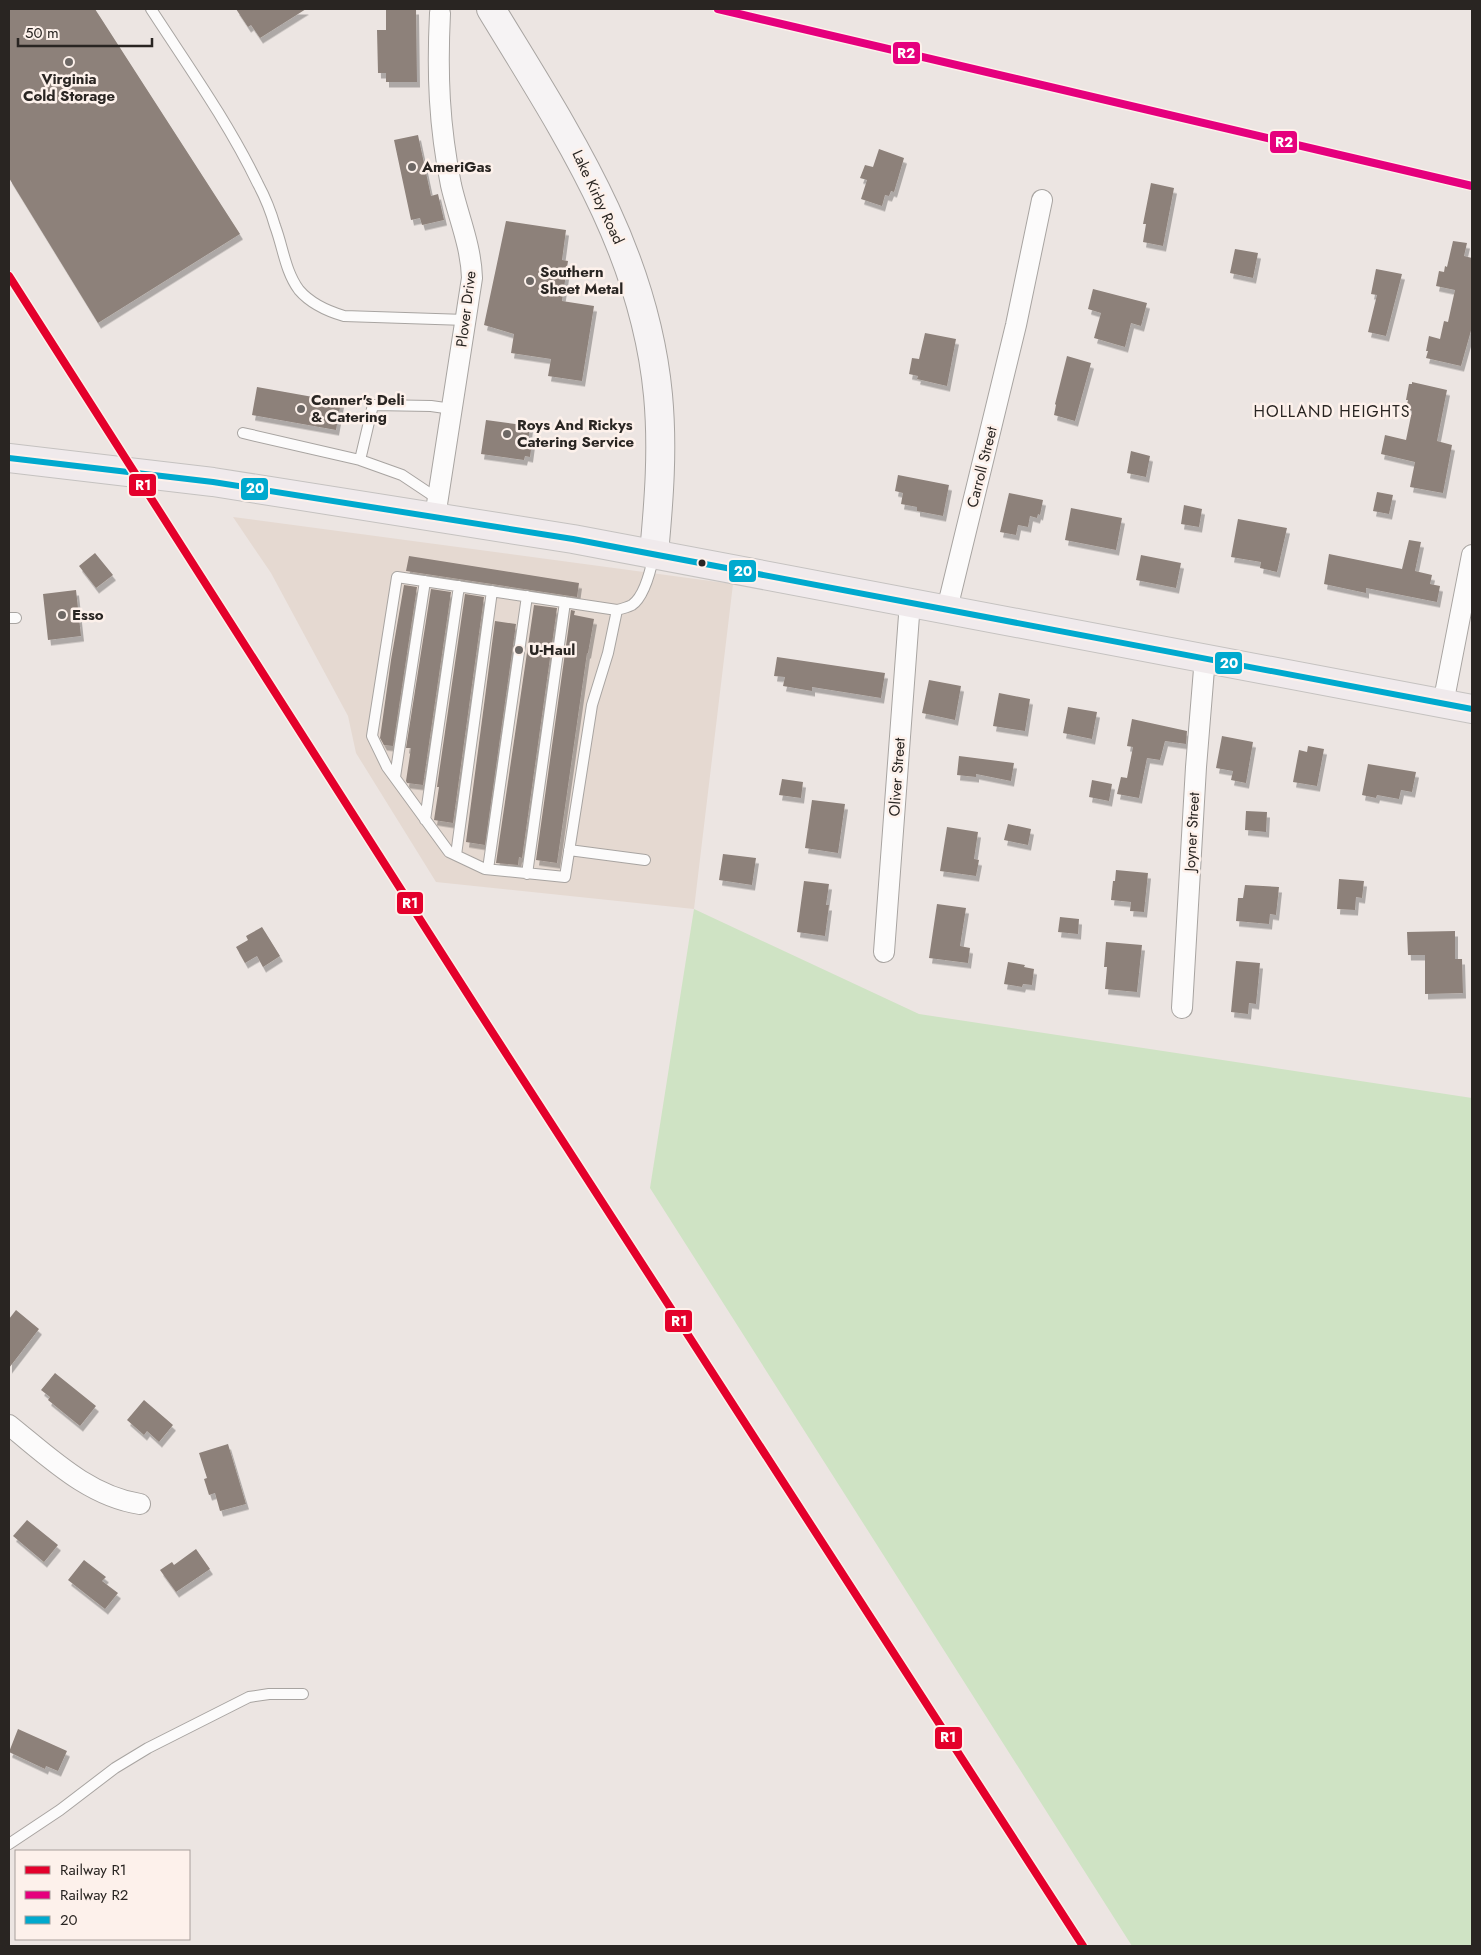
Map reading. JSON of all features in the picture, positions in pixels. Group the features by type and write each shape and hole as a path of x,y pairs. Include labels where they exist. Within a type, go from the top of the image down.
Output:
{"main road":[{"path":"9,458 437,508 654,553 1472,709"}],"street":[{"name":"Lake Kirby Road","path":"491,9 571,141 593,182 617,234 633,277 649,340 658,393 661,435 660,488 654,553"},
{"name":"Plover Drive","path":"437,508 472,278 472,261 453,195 439,109 437,61 440,13"},
{"name":"Carroll Street","path":"947,609 1016,325 1042,200"},
{"path":"1443,704 1472,555"},
{"name":"Oliver Street","path":"884,952 910,602"},
{"name":"Joyner Street","path":"1182,1008 1196,767 1205,657"},
{"path":"12,1435 85,1484 107,1496 140,1504"}],"lane":[{"path":"151,9 240,148 260,186 275,226 288,271 299,290 312,302 327,311 344,316 466,320"},
{"path":"360,460 373,405 431,406 452,409"},
{"path":"243,433 360,460 402,475 437,508"},
{"path":"617,610 608,653 592,705 565,877 488,870 449,852 395,778 372,736 397,577 617,610 633,604 645,587 651,571 654,553"},
{"path":"395,778 425,581"},
{"path":"425,820 459,586"},
{"path":"456,855 492,591"},
{"path":"488,870 527,596"},
{"path":"527,874 565,602"},
{"path":"569,850 645,860"},
{"path":"9,1844 60,1810 114,1768 148,1748 249,1697 269,1694 303,1694"}],"shaded area":[{"name":"U-Haul","path":"233,517 733,584 694,909 436,882 356,753 348,716 271,573"}],"green space":[{"path":"694,909 919,1014 1472,1098 1472,1946 1132,1946 650,1188"}],"building":[{"path":"9,9 95,9 240,234 98,323 9,178"},
{"path":"236,9 306,9 260,38 251,25 248,27"},
{"path":"386,9 416,9 417,82 386,82 386,73 378,73 377,30 386,30"},
{"name":"AmeriGas","path":"418,135 431,196 438,194 444,220 422,225 420,218 411,220 394,140"},
{"path":"879,149 904,158 894,192 891,191 889,196 885,195 882,206 861,199 867,180 860,178 865,165 873,167"},
{"path":"1151,183 1174,188 1163,246 1143,242 1146,224 1143,224"},
{"name":"Southern Sheet Metal","path":"506,221 566,230 562,260 568,261 562,301 594,306 582,381 548,376 551,359 511,353 514,334 484,325"},
{"path":"1453,241 1467,243 1464,256 1472,258 1472,327 1461,366 1426,358 1429,336 1440,339 1444,321 1448,322 1455,290 1436,286 1439,271 1444,272 1445,266 1447,267"},
{"path":"1235,249 1258,253 1253,278 1230,273"},
{"path":"1376,269 1402,274 1386,336 1368,332 1377,295 1371,294"},
{"path":"1093,289 1147,303 1141,326 1131,323 1125,347 1094,338 1101,313 1088,309"},
{"path":"925,333 956,339 947,386 917,379 918,376 909,374 912,358 919,359"},
{"path":"1067,356 1091,363 1075,421 1054,415"},
{"path":"1412,382 1447,390 1437,441 1452,445 1443,493 1410,487 1415,462 1381,454 1385,435 1406,440 1412,411 1406,409 1408,400 1406,400 1409,384 1412,384"},
{"path":"257,387 341,402 336,430 252,415"},
{"name":"Roys And Rickys Catering Service","path":"486,420 530,426 528,442 532,442 530,457 525,456 524,460 481,454"},
{"path":"1131,451 1150,456 1146,477 1127,473"},
{"path":"898,475 949,485 943,516 917,511 917,507 901,504 903,493 895,491"},
{"path":"1377,492 1393,495 1389,514 1373,511"},
{"path":"1009,493 1043,500 1040,515 1038,514 1037,518 1030,516 1028,527 1018,525 1016,535 1000,532"},
{"path":"1184,505 1202,509 1199,527 1181,524"},
{"path":"1071,508 1122,518 1116,550 1065,540"},
{"path":"1238,519 1287,528 1277,572 1260,568 1261,562 1231,557"},
{"path":"1409,540 1421,542 1415,571 1432,575 1430,584 1440,586 1437,602 1366,588 1366,593 1324,584 1329,554 1402,569"},
{"path":"95,553 113,575 96,588 79,566"},
{"path":"1141,555 1181,563 1176,588 1136,580"},
{"path":"409,556 579,583 577,597 406,571"},
{"path":"404,585 417,587 393,746 384,745 380,738"},
{"path":"431,589 451,592 423,785 407,783 406,781 411,748 406,748"},
{"name":"Esso","path":"76,590 81,636 48,640 43,594"},
{"path":"465,594 484,597 453,823 434,820 439,787 437,787"},
{"path":"534,605 557,608 522,858 519,857 518,865 496,863"},
{"path":"571,610 575,611 574,615 594,619 587,653 557,863 536,860"},
{"path":"495,621 516,624 485,845 466,842"},
{"path":"777,657 885,673 881,698 812,687 812,691 783,686 785,677 774,676"},
{"path":"929,680 961,686 955,720 922,713"},
{"path":"999,693 1030,699 1025,731 993,726"},
{"path":"1068,707 1097,712 1092,739 1063,733"},
{"path":"1132,719 1187,731 1186,744 1165,741 1160,760 1147,758 1139,798 1117,794 1121,777 1127,778 1133,747 1127,746"},
{"path":"1222,736 1253,742 1246,783 1231,780 1233,771 1216,768"},
{"path":"1308,746 1324,749 1317,786 1293,782 1299,750 1307,752"},
{"path":"959,756 1014,763 1011,781 976,774 976,777 957,775"},
{"path":"1368,764 1416,772 1412,792 1401,790 1399,799 1377,795 1376,798 1362,795"},
{"path":"782,779 803,782 801,798 779,795"},
{"path":"1092,780 1112,784 1109,801 1089,797"},
{"path":"812,800 845,804 838,853 805,848"},
{"path":"1246,811 1267,812 1266,832 1245,830"},
{"path":"1008,824 1031,829 1028,845 1004,840"},
{"path":"947,827 978,832 974,859 979,860 976,876 940,871"},
{"path":"723,854 756,858 752,885 719,880"},
{"path":"1116,870 1148,873 1144,912 1130,911 1131,902 1111,900"},
{"path":"1339,879 1364,881 1362,898 1356,897 1355,910 1337,909"},
{"path":"804,881 829,884 826,905 829,905 825,936 797,932"},
{"path":"1245,885 1279,887 1276,915 1270,914 1269,924 1236,921 1238,898 1243,898"},
{"path":"937,904 966,908 960,946 970,948 968,963 929,958"},
{"path":"1060,917 1079,919 1078,934 1058,932"},
{"path":"262,927 280,956 263,967 257,956 245,963 236,947 248,940 246,936"},
{"path":"1455,931 1455,959 1462,959 1463,993 1425,994 1425,955 1408,955 1407,932"},
{"path":"1106,942 1142,945 1137,992 1105,989 1107,967 1104,967"},
{"path":"1236,961 1260,963 1256,1004 1249,1003 1248,1014 1231,1012"},
{"path":"1008,962 1025,965 1024,967 1034,969 1032,985 1023,984 1022,987 1004,984"},
{"path":"16,1310 39,1329 9,1368 9,1319"},
{"path":"55,1373 96,1406 80,1426 48,1400 50,1397 41,1390"},
{"path":"144,1400 173,1425 159,1442 147,1431 144,1435 127,1420"},
{"path":"228,1444 246,1504 220,1511 215,1493 209,1495 204,1479 207,1478 199,1453"},
{"path":"27,1520 58,1545 44,1562 13,1536"},
{"path":"196,1549 210,1569 176,1592 160,1570 172,1562 174,1565"},
{"path":"84,1560 106,1577 102,1581 118,1593 105,1609 68,1580"},
{"path":"18,1729 67,1751 58,1771 46,1766 45,1769 9,1752"}],"railway":[{"path":"718,9 1472,186"}],"rail line":[{"name":"R2","path":"718,9 1472,186"},
{"name":"R1","path":"9,276 476,1007 1083,1946"}],"transit line":[{"name":"20","path":"9,458 213,482 573,539 1472,709"}],"place":[{"name":"Virginia Cold Storage","path":"69,62"},
{"name":"AmeriGas","path":"412,167"},
{"name":"Southern Sheet Metal","path":"530,281"},
{"name":"Conner's Deli & Catering","path":"301,409"},
{"name":"Roys And Rickys Catering Service","path":"507,434"},
{"name":"Esso","path":"62,615"},
{"name":"U-Haul","path":"519,650"}],"district":[{"name":"HOLLAND HEIGHTS","path":"1332,411"}]}
